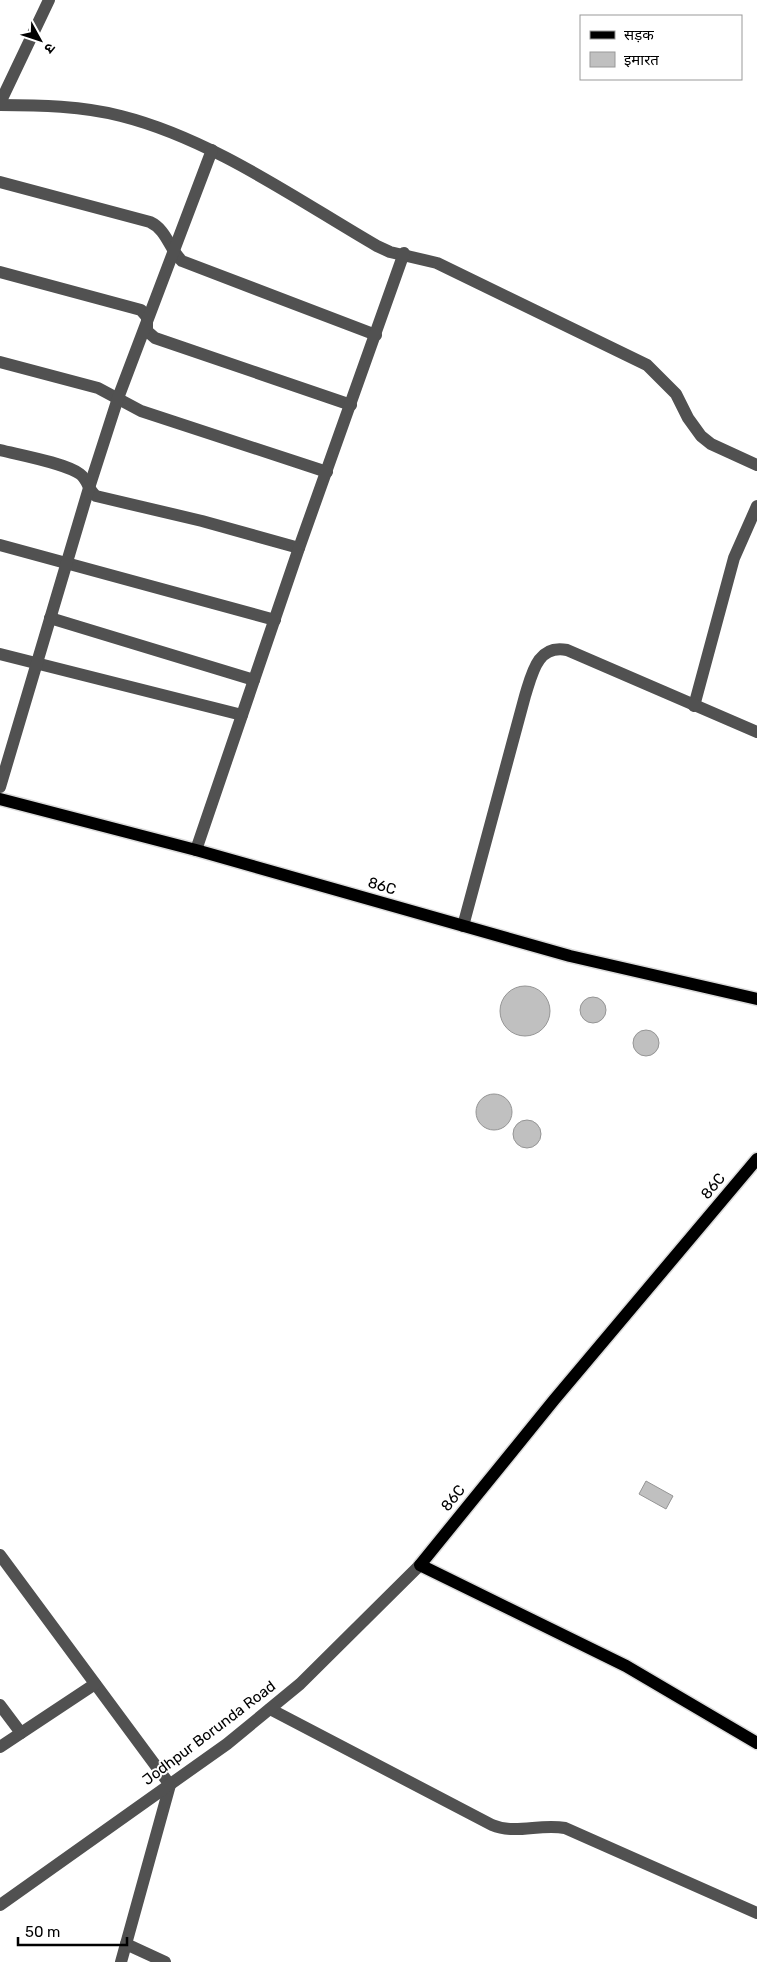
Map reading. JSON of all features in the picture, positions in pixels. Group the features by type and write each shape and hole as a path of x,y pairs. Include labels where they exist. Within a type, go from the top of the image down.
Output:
{"main road":[{"name":"86C","path":"0,799 196,850 570,956 757,999"},
{"name":"86C","path":"420,1565 560,1393 757,1159"},
{"path":"420,1565 626,1666 757,1743"}],"street":[{"path":"49,0 0,104 120,115 212,150 377,246 390,252 404,253 437,263 647,365 676,394 688,418 701,436 711,444 757,465"},
{"path":"0,787 89,488 118,398 212,150"},
{"path":"0,182 150,222 158,226 166,236 174,253 182,261 376,335"},
{"path":"196,850 299,548 404,253"},
{"path":"0,272 141,310 147,318 146,331 155,338 350,405"},
{"path":"0,362 98,388 140,411 327,472"},
{"path":"0,450 72,469 85,478 89,488 96,496 105,499 202,521 299,548"},
{"path":"694,706 734,558 757,506"},
{"path":"0,546 275,620"},
{"path":"50,618 254,680"},
{"path":"463,926 525,696 537,661 544,654 558,648 567,650 757,732"},
{"path":"0,654 242,715"},
{"path":"0,1555 170,1784 121,1962"},
{"name":"Jodhpur Borunda Road","path":"0,1905 227,1744 337,1650 420,1565"},
{"path":"0,1747 95,1684"},
{"path":"0,1705 21,1733"},
{"path":"270,1709 492,1825 511,1830 539,1826 565,1828 757,1913"},
{"path":"126,1944 165,1962"}],"building":[{"path":"520,986 530,986 543,993 550,1006 550,1016 543,1029 530,1036 520,1036 511,1032 504,1025 500,1016 500,1006 504,997 511,990"},
{"path":"593,997 602,1001 606,1010 602,1019 593,1023 584,1019 580,1010 584,1001"},
{"path":"646,1030 655,1034 659,1043 655,1052 646,1056 637,1052 633,1043 637,1034"},
{"path":"494,1094 506,1100 512,1112 506,1124 494,1130 482,1124 476,1112 482,1100"},
{"path":"527,1120 537,1124 541,1134 537,1144 527,1148 517,1144 513,1134 517,1124"},
{"path":"646,1481 673,1496 666,1509 639,1494"}]}
